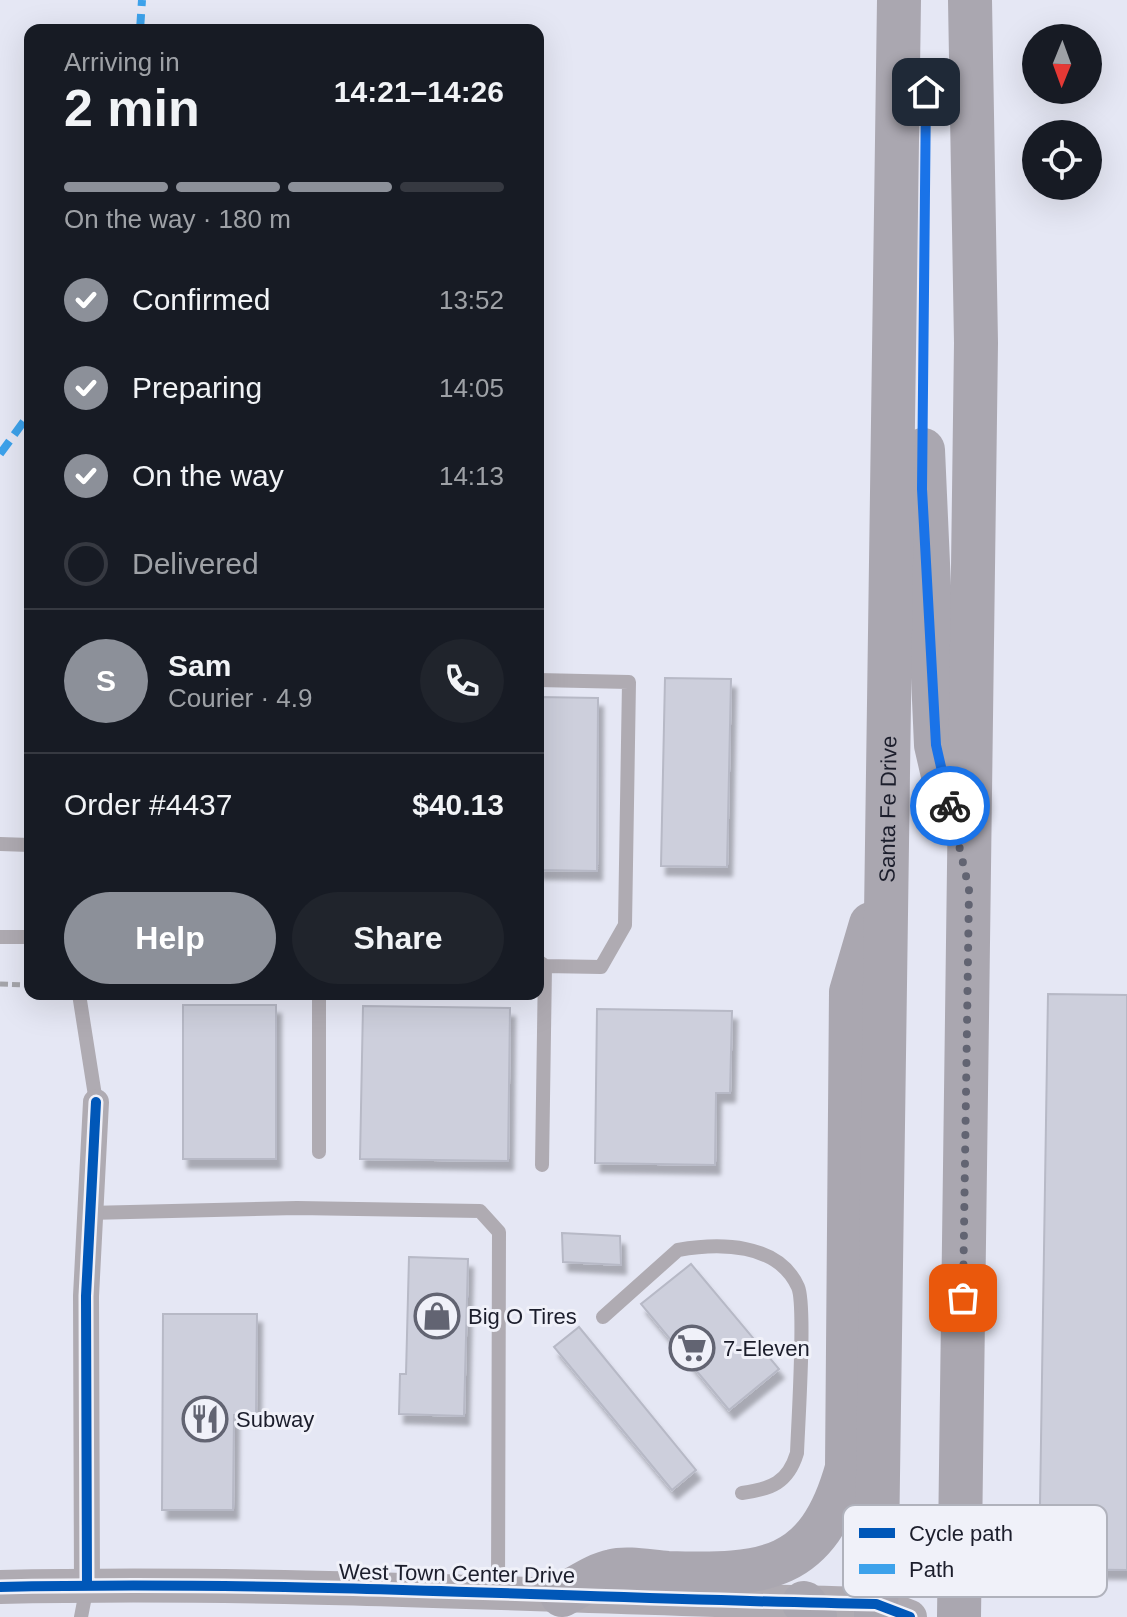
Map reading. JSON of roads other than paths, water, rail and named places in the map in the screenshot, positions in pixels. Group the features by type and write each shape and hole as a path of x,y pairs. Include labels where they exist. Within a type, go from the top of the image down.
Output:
{"highway":[{"name":"Santa Fe Drive","path":"887,1505 887,868 899,0"},
{"path":"927,0 922,489 936,745 969,889"},
{"path":"961,1505 976,343 970,0"},
{"path":"562,1595 612,1571 704,1574 760,1570 798,1554 814,1540 837,1504 847,1468 851,992 887,868"},
{"path":"959,1597 959,1617"}],"street":[{"path":"84,1601 88,1213 96,1102"},
{"name":"West Town Center Drive","path":"0,1587 84,1601 498,1593 887,1613"}],"lane":[{"path":"544,680 629,682 625,925 601,967 544,963"},
{"path":"0,844 24,845"},
{"path":"0,937 24,937"},
{"path":"80,1000 96,1102"},
{"path":"319,1000 319,1152"},
{"path":"541,1000 542,1165"},
{"path":"88,1213 297,1208 480,1211 499,1232 498,1593"},
{"path":"603,1317 678,1250 757,1251 786,1271 798,1287 800,1296 797,1453 793,1468 780,1483 742,1493"}],"place":[{"name":"Big O Tires","path":"437,1316"},
{"name":"7-Eleven","path":"692,1348"},
{"name":"Subway","path":"205,1419"}]}
